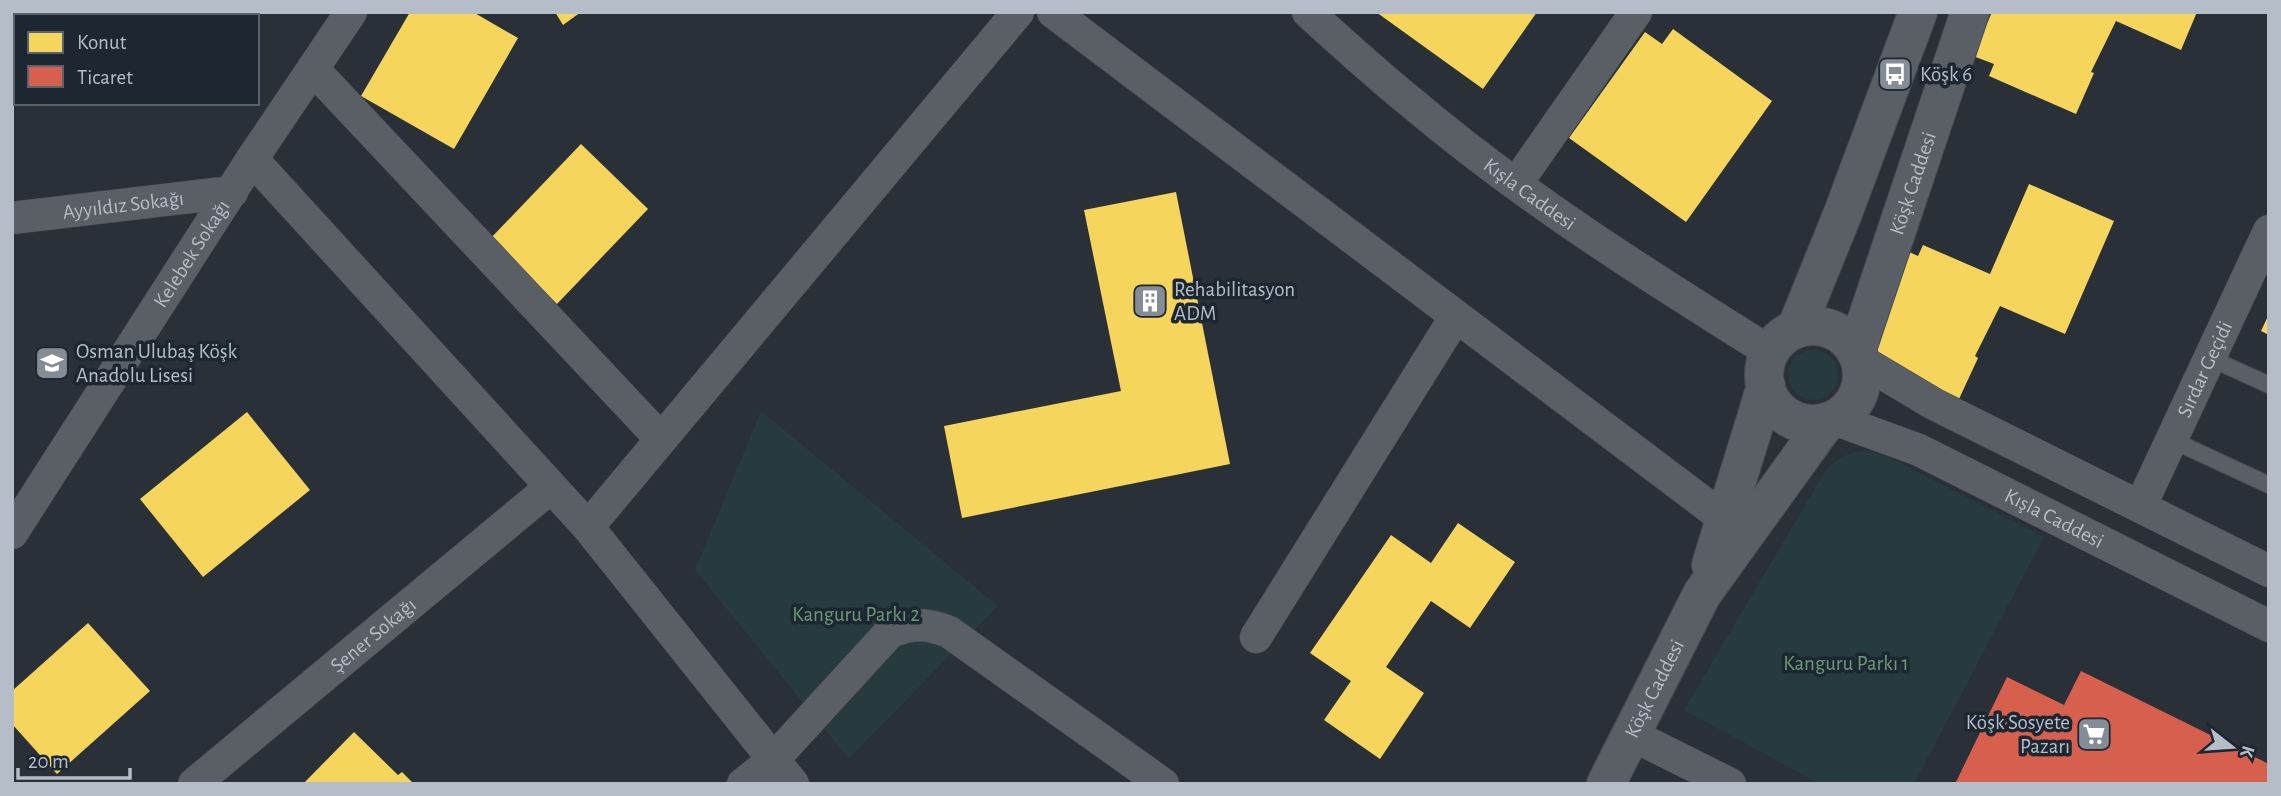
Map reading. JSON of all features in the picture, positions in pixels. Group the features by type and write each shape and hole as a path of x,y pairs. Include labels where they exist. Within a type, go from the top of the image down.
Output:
{"street":[{"name":"Kelebek Sokağı","path":"12,533 252,159 351,12"},
{"path":"588,527 1018,12"},
{"path":"1053,12 1725,519"},
{"name":"Kışla Caddesi","path":"1308,12 1413,104 1516,184 1680,296 1777,356"},
{"path":"1516,184 1636,12"},
{"path":"1702,594 1777,356 1843,213 1918,12"},
{"name":"Köşk Caddesi","path":"1858,356 1970,12"},
{"path":"313,69 661,439"},
{"path":"252,159 588,527 782,772"},
{"name":"Ayyıldız Sokağı","path":"12,218 233,192"},
{"name":"Sırdar Geçidi","path":"2141,505 2269,231"},
{"path":"1256,638 1456,316"},
{"path":"1702,594 1830,421 1849,409 1858,394 1862,377 1858,356 1846,338 1830,329 1813,326 1777,356 1772,402 1792,420 1809,424 1830,421"},
{"path":"1858,356 1934,404 2269,571"},
{"name":"Kışla Caddesi","path":"1830,421 1919,450 2269,626"},
{"name":"Şener Sokağı","path":"194,784 551,487"},
{"name":"Köşk Caddesi","path":"1606,784 1702,594"},
{"path":"743,784 782,772 890,632 919,624 935,626 949,632 1163,784"},
{"path":"1632,735 1730,784"}],"lane":[{"path":"2210,358 2269,385"},
{"path":"2172,440 2269,485"}],"green space":[{"path":"1813,350 1830,358 1838,375 1830,392 1813,400 1796,392 1788,375 1796,358"},
{"name":"Kanguru Parkı 2","path":"761,411 998,606 849,759 695,570"},
{"name":"Kanguru Parkı 1","path":"1865,450 1887,456 2044,537 1914,784 1820,784 1684,710 1827,468 1844,456"}],"building: Konut":[{"path":"410,12 473,12 518,38 454,149 361,96"},
{"path":"555,12 581,12 563,25"},
{"path":"1376,12 1537,12 1483,89"},
{"path":"1992,12 2197,12 2181,50 2116,21 2091,72 2094,73 2076,114 1989,76 1994,64 1973,56"},
{"path":"1673,29 1772,101 1686,222 1569,138 1645,32 1662,44"},
{"path":"581,144 648,209 557,304 490,239"},
{"path":"2029,184 2114,221 2065,334 2000,306 1975,356 1978,358 1959,399 1873,360 1877,349 1857,340 1898,247 1918,256 1923,245 1990,274"},
{"name":"Rehabilitasyon ADM","path":"1176,192 1230,464 962,518 944,426 1121,391 1084,210"},
{"path":"2269,314 2269,335 2261,331"},
{"path":"247,412 310,490 203,577 140,499"},
{"path":"1458,523 1515,562 1470,628 1431,601 1386,667 1424,693 1380,759 1324,720 1351,681 1310,653 1391,535 1431,563"},
{"path":"88,623 150,691 57,774 12,724 12,691"},
{"path":"354,732 398,775 402,772 414,784 303,784"}],"building: Ticaret":[{"name":"Köşk Sosyete Pazarı","path":"2081,671 2269,764 2269,784 1955,784 2007,677 2064,705"}],"place":[{"name":"Köşk 6","path":"1895,74"},
{"name":"Rehabilitasyon ADM","path":"1150,301"},
{"name":"Osman Ulubaş Köşk Anadolu Lisesi","path":"52,363"},
{"name":"Köşk Sosyete Pazarı","path":"2094,734"}]}
